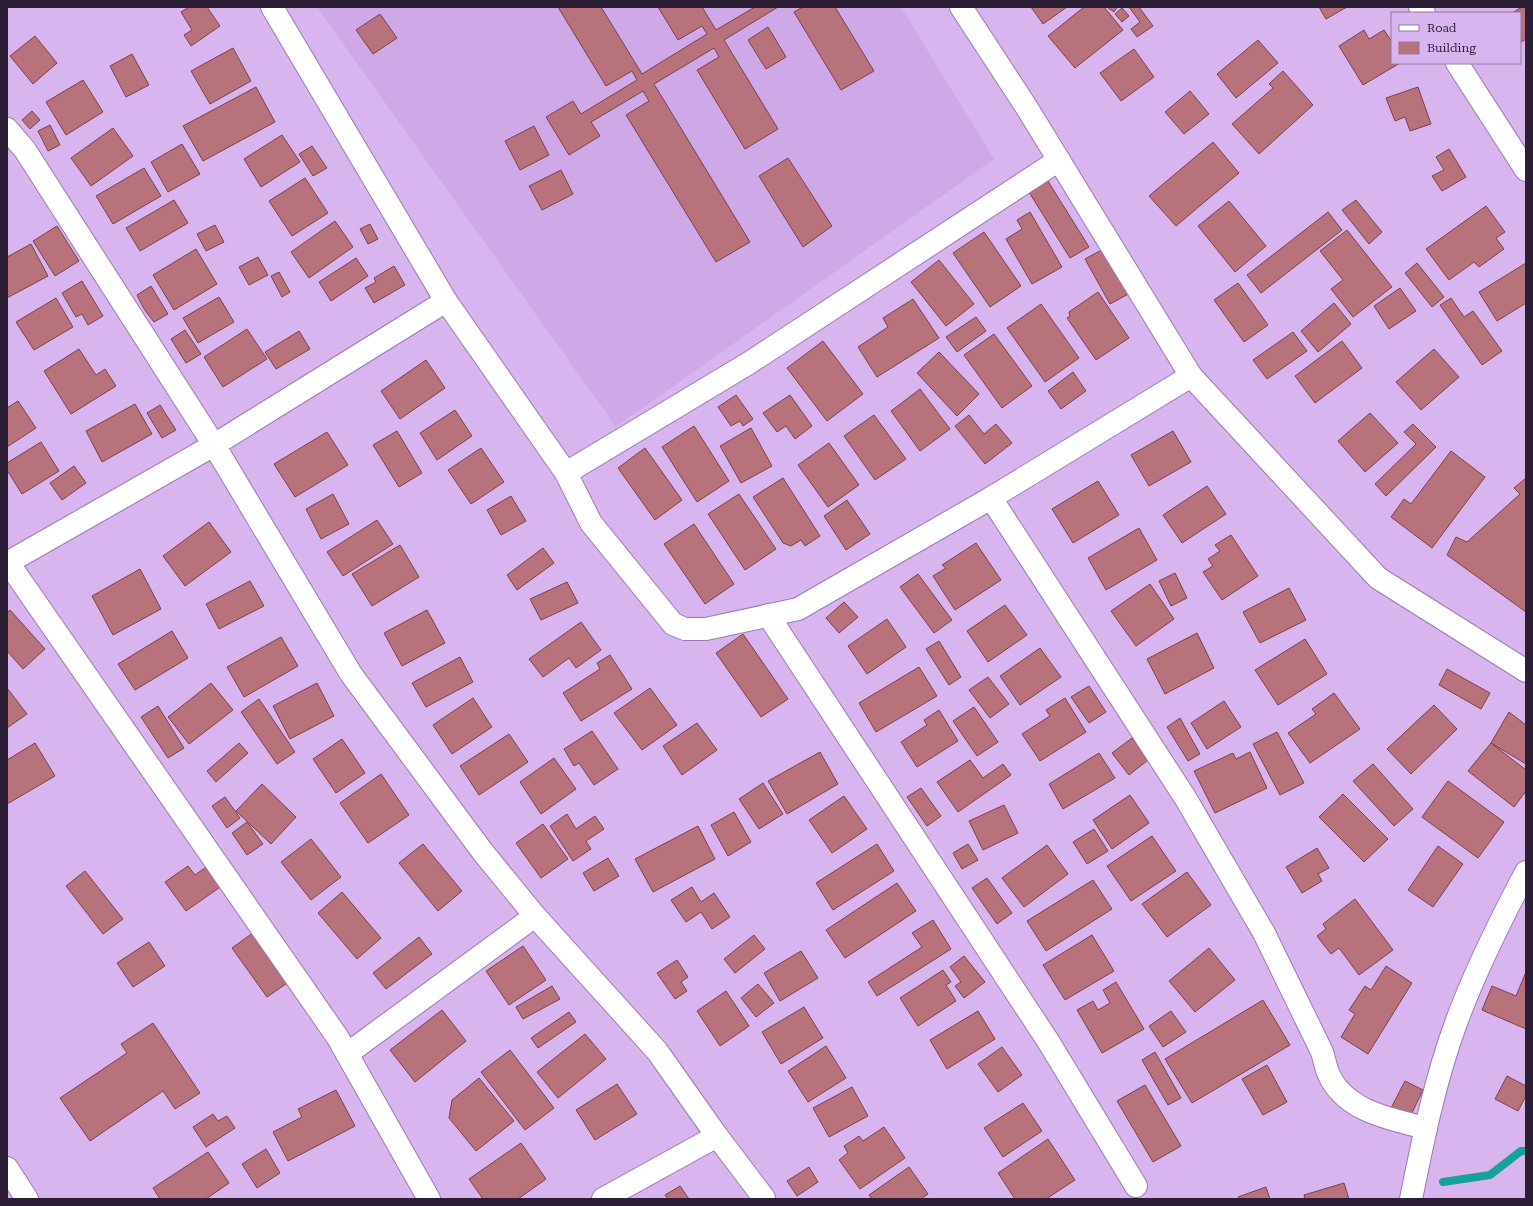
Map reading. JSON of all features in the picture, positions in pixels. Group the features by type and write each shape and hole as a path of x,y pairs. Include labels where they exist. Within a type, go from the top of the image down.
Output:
{"street":[{"path":"272,7 446,301 566,473 592,523 673,624 685,629 706,629 798,609 991,498 1191,376"},
{"path":"961,7 1059,160 1191,376 1378,578 1526,672"},
{"path":"1457,64 1526,170"},
{"path":"7,129 25,150 214,445 350,674 482,851 535,916 657,1051 717,1136 764,1198"},
{"path":"566,473 749,363 1059,160"},
{"path":"429,1199 338,1038 7,562 214,445 446,301"},
{"path":"991,498 1186,799 1264,933 1322,1052 1327,1071 1339,1091 1355,1104 1386,1118 1426,1128"},
{"path":"768,615 1044,1034 1136,1186"},
{"path":"1411,1199 1426,1128 1456,1023 1484,953 1526,872"},
{"path":"347,1054 535,916"},
{"path":"603,1199 717,1136"},
{"path":"7,1168 27,1199"}],"shaded area":[{"path":"317,7 901,7 994,159 616,427"}],"building":[{"path":"189,7 207,7 220,26 191,46 184,35 192,30 181,12"},
{"path":"558,7 601,7 642,74 707,34 702,26 678,40 658,7 702,7 716,30 755,7 778,7 724,40 778,129 745,149 697,70 719,57 714,48 654,84 750,242 716,262 626,115 649,101 643,91 591,122 600,136 569,155 546,117 573,101 581,114 637,80 632,71 606,86"},
{"path":"803,7 835,7 874,71 841,90 794,12"},
{"path":"1031,7 1067,7 1043,24"},
{"path":"1084,7 1104,7 1123,30 1075,68 1048,36"},
{"path":"1107,7 1117,7 1114,12"},
{"path":"1129,7 1139,7 1153,26 1137,37 1131,29 1140,22"},
{"path":"1319,7 1347,7 1326,19"},
{"path":"1522,7 1526,7 1526,39 1521,42 1521,12 1514,12"},
{"path":"1122,8 1129,16 1122,22 1115,14"},
{"path":"380,14 397,38 373,54 356,30"},
{"path":"768,27 786,57 766,69 748,40"},
{"path":"1364,30 1369,39 1384,30 1391,40 1391,64 1398,64 1363,85 1339,46"},
{"path":"35,36 57,63 33,84 10,56"},
{"path":"1258,40 1278,63 1236,98 1217,74"},
{"path":"233,48 251,81 210,104 191,71"},
{"path":"1134,49 1154,77 1121,101 1100,73"},
{"path":"132,54 149,85 126,97 110,66"},
{"path":"1283,71 1313,105 1259,154 1232,124 1273,88 1269,84"},
{"path":"83,80 103,112 66,135 46,102"},
{"path":"256,87 275,122 203,161 183,126"},
{"path":"1418,87 1431,124 1410,131 1405,117 1395,121 1386,98"},
{"path":"1190,91 1209,114 1184,134 1165,112"},
{"path":"32,111 40,120 30,129 22,120"},
{"path":"50,125 60,145 48,151 38,131"},
{"path":"534,126 549,155 520,170 505,141"},
{"path":"113,128 133,156 91,186 71,158"},
{"path":"282,135 300,162 261,187 244,159"},
{"path":"1213,142 1239,173 1176,226 1149,196"},
{"path":"182,144 200,174 168,192 151,162"},
{"path":"312,146 327,168 313,176 299,154"},
{"path":"1449,149 1466,177 1442,191 1432,176 1444,170 1436,157"},
{"path":"788,158 832,226 803,247 759,176"},
{"path":"144,168 161,196 113,224 96,196"},
{"path":"561,170 573,194 542,210 529,186"},
{"path":"305,178 328,213 292,236 269,201"},
{"path":"1046,178 1089,247 1070,258 1027,189"},
{"path":"174,200 188,223 140,251 126,228"},
{"path":"1356,200 1382,232 1369,244 1342,210"},
{"path":"1229,201 1266,246 1235,272 1198,226"},
{"path":"1486,206 1505,232 1496,238 1504,249 1479,267 1474,262 1449,280 1426,249"},
{"path":"1030,212 1062,267 1032,284 1006,239 1022,229 1017,220"},
{"path":"1328,212 1342,230 1261,293 1247,275"},
{"path":"335,221 353,247 309,278 291,252"},
{"path":"370,224 378,239 368,244 360,229"},
{"path":"215,225 224,242 206,251 197,234"},
{"path":"57,226 79,261 55,276 33,241"},
{"path":"1347,230 1392,287 1353,317 1331,289 1343,280 1320,251"},
{"path":"984,232 1021,286 990,307 953,253"},
{"path":"31,244 48,276 7,298 7,257"},
{"path":"1107,247 1132,292 1110,304 1085,259"},
{"path":"196,249 217,284 174,310 153,275"},
{"path":"258,257 268,275 249,285 239,267"},
{"path":"356,258 368,276 331,301 319,282"},
{"path":"939,260 974,304 946,326 911,282"},
{"path":"1417,263 1444,297 1432,307 1405,273"},
{"path":"1526,263 1526,303 1497,321 1479,292"},
{"path":"394,266 405,285 374,303 365,288 376,282 374,278"},
{"path":"279,272 290,292 282,297 271,276"},
{"path":"82,281 103,316 88,325 82,314 76,317 62,293"},
{"path":"1238,283 1268,325 1244,342 1214,300"},
{"path":"151,286 168,314 154,322 144,309 137,295"},
{"path":"1400,288 1416,311 1389,329 1374,306"},
{"path":"1098,292 1129,338 1096,360 1067,318 1070,316 1069,312"},
{"path":"219,297 234,322 198,343 183,318"},
{"path":"56,298 73,327 34,350 16,322"},
{"path":"1451,298 1464,317 1473,311 1502,351 1482,365 1440,305"},
{"path":"913,299 939,338 877,377 858,347 888,327 883,318"},
{"path":"1334,303 1351,324 1318,352 1301,331"},
{"path":"1041,304 1079,358 1045,382 1007,328"},
{"path":"976,317 986,331 957,352 946,337"},
{"path":"247,329 267,359 223,387 204,357"},
{"path":"185,330 201,354 186,363 171,339"},
{"path":"299,331 310,349 276,369 265,352"},
{"path":"1293,332 1307,351 1267,379 1253,360"},
{"path":"994,334 1032,386 1002,408 964,355"},
{"path":"823,341 863,394 827,421 787,368"},
{"path":"1342,341 1362,368 1315,403 1295,376"},
{"path":"79,349 96,375 105,369 116,386 71,414 44,371"},
{"path":"1434,349 1459,377 1421,410 1396,382"},
{"path":"939,352 979,394 957,416 917,373"},
{"path":"426,360 445,388 400,419 381,391"},
{"path":"1073,372 1086,391 1061,409 1048,391"},
{"path":"920,389 950,429 920,451 891,411"},
{"path":"736,395 753,419 743,426 740,421 731,426 718,407"},
{"path":"790,395 812,426 795,439 786,426 777,432 763,413"},
{"path":"18,401 36,428 7,447 7,408"},
{"path":"135,404 152,434 102,462 86,431"},
{"path":"160,405 176,430 162,438 147,413"},
{"path":"455,410 472,436 437,460 420,433"},
{"path":"1370,413 1398,443 1365,472 1338,441"},
{"path":"874,415 906,459 875,480 844,436"},
{"path":"969,415 984,434 996,424 1012,443 985,464 955,426"},
{"path":"1413,424 1436,447 1386,496 1375,484 1416,444 1404,432"},
{"path":"694,426 729,481 697,502 662,447"},
{"path":"751,428 772,466 741,483 720,446"},
{"path":"397,431 422,473 399,487 373,445"},
{"path":"1173,431 1191,462 1149,486 1131,455"},
{"path":"327,432 348,465 295,497 274,464"},
{"path":"41,442 59,471 22,494 7,470 7,463"},
{"path":"829,443 859,485 828,507 798,465"},
{"path":"481,448 504,482 471,504 448,470"},
{"path":"645,448 682,500 655,520 618,468"},
{"path":"1451,451 1485,477 1432,548 1391,517 1404,499 1411,504"},
{"path":"74,466 86,483 62,500 50,483"},
{"path":"783,478 820,536 805,546 801,540 791,546 783,543 753,497"},
{"path":"1526,478 1526,612 1447,555 1456,537 1467,542 1520,494 1514,488"},
{"path":"1098,481 1119,515 1073,543 1052,509"},
{"path":"1207,486 1226,514 1182,543 1163,515"},
{"path":"333,494 349,524 321,539 306,509"},
{"path":"739,494 776,549 745,570 708,514"},
{"path":"511,496 526,521 501,535 487,510"},
{"path":"847,500 870,534 846,550 824,516"},
{"path":"377,520 393,544 343,576 327,552"},
{"path":"209,522 231,552 185,586 163,556"},
{"path":"694,524 734,584 705,604 664,544"},
{"path":"1139,528 1157,560 1106,590 1088,558"},
{"path":"1231,535 1258,576 1222,600 1203,572 1213,566 1208,559 1220,551 1215,545"},
{"path":"976,543 1001,580 955,610 933,576 946,568 942,565"},
{"path":"400,545 419,577 372,606 352,574"},
{"path":"543,548 554,563 517,590 507,575"},
{"path":"140,569 161,609 113,635 92,596"},
{"path":"1175,573 1187,598 1171,606 1159,581"},
{"path":"918,574 952,620 934,633 900,587"},
{"path":"250,581 264,606 219,629 206,604"},
{"path":"567,582 578,603 541,620 530,599"},
{"path":"1150,584 1174,619 1136,646 1111,611"},
{"path":"1289,588 1306,620 1260,643 1243,612"},
{"path":"844,602 858,617 839,633 826,618"},
{"path":"1005,605 1027,635 988,662 967,631"},
{"path":"10,610 45,649 23,669 7,651 7,613"},
{"path":"427,610 445,643 402,666 384,633"},
{"path":"887,619 906,647 867,674 848,646"},
{"path":"581,622 601,650 576,668 569,658 543,677 529,659"},
{"path":"172,631 188,658 135,690 118,664"},
{"path":"1197,633 1214,668 1165,694 1147,659"},
{"path":"743,634 788,699 761,717 716,653"},
{"path":"281,637 298,666 244,697 227,667"},
{"path":"1305,639 1327,674 1278,705 1255,670"},
{"path":"939,641 961,677 949,685 926,649"},
{"path":"1040,648 1061,677 1020,705 1000,676"},
{"path":"610,655 632,689 581,721 563,693 600,669 597,663"},
{"path":"460,657 473,682 426,707 412,683"},
{"path":"919,667 937,696 876,732 859,703"},
{"path":"1447,669 1490,693 1481,709 1439,685"},
{"path":"988,677 1009,704 990,718 969,690"},
{"path":"211,683 233,710 189,744 168,717"},
{"path":"317,683 334,716 290,739 273,706"},
{"path":"1089,686 1106,712 1089,723 1071,697"},
{"path":"7,688 27,714 7,728"},
{"path":"650,688 677,725 642,750 614,713"},
{"path":"1334,693 1360,729 1310,763 1288,733 1316,714 1312,709"},
{"path":"473,698 492,727 452,754 433,725"},
{"path":"1065,698 1086,732 1040,761 1022,734 1050,716 1046,710"},
{"path":"259,699 295,752 277,764 241,712"},
{"path":"1224,701 1241,727 1207,749 1191,723"},
{"path":"1434,705 1457,729 1411,774 1387,749"},
{"path":"158,706 184,748 168,758 141,717"},
{"path":"974,707 998,742 977,756 953,721"},
{"path":"939,710 958,741 917,767 901,742 927,725 924,720"},
{"path":"1509,712 1526,725 1526,764 1491,743"},
{"path":"1180,718 1200,754 1188,761 1167,727"},
{"path":"697,723 717,750 682,775 663,746"},
{"path":"592,731 618,769 594,785 579,763 574,766 564,749"},
{"path":"1277,732 1304,783 1280,795 1253,744"},
{"path":"509,734 528,762 479,795 460,766"},
{"path":"1132,738 1148,760 1129,775 1112,753"},
{"path":"342,739 365,773 336,793 313,759"},
{"path":"35,743 55,776 7,804 7,760"},
{"path":"239,743 248,753 216,782 207,771"},
{"path":"1491,743 1526,770 1526,791 1514,807 1468,771"},
{"path":"820,752 838,784 787,814 768,781"},
{"path":"1250,752 1267,788 1215,813 1194,771 1233,753 1236,759"},
{"path":"1099,753 1115,778 1063,809 1049,784"},
{"path":"554,758 576,789 541,814 520,782"},
{"path":"970,760 983,778 1003,764 1011,775 958,812 937,782"},
{"path":"1373,764 1413,809 1394,826 1353,781"},
{"path":"381,774 409,815 368,843 340,803"},
{"path":"1448,781 1504,822 1478,858 1422,817"},
{"path":"763,783 783,814 759,829 739,799"},
{"path":"262,784 296,817 271,844 236,811"},
{"path":"921,788 941,816 927,826 907,797"},
{"path":"1343,794 1388,839 1364,862 1319,817"},
{"path":"1130,795 1149,823 1112,849 1093,820"},
{"path":"844,796 867,829 832,853 809,820"},
{"path":"225,797 240,818 227,828 212,806"},
{"path":"1004,805 1018,833 983,850 969,821"},
{"path":"734,812 751,842 728,856 711,825"},
{"path":"567,814 576,829 595,816 604,829 586,841 591,849 573,861 550,826"},
{"path":"247,822 263,844 247,855 232,833"},
{"path":"543,824 568,859 541,878 516,843"},
{"path":"698,826 715,859 653,892 635,859"},
{"path":"1094,829 1108,851 1087,864 1073,842"},
{"path":"1152,836 1176,871 1131,901 1107,866"},
{"path":"311,839 341,877 311,900 281,862"},
{"path":"423,844 462,891 438,911 399,863"},
{"path":"877,844 894,871 833,910 816,883"},
{"path":"968,844 978,860 962,869 953,853"},
{"path":"1047,845 1068,874 1024,907 1002,878"},
{"path":"1438,846 1463,864 1433,907 1408,890"},
{"path":"1317,848 1329,868 1318,874 1322,881 1302,893 1286,867"},
{"path":"608,858 619,876 594,891 583,873"},
{"path":"209,865 223,885 186,911 165,882 188,866 195,875"},
{"path":"85,871 123,919 103,934 66,886"},
{"path":"1187,872 1211,905 1167,937 1142,904"},
{"path":"987,878 1012,913 997,924 972,888"},
{"path":"1093,880 1112,909 1046,951 1027,921"},
{"path":"897,883 916,911 845,958 826,930"},
{"path":"692,887 701,902 714,893 730,917 712,929 701,912 686,922 671,900"},
{"path":"342,892 381,938 357,959 318,913"},
{"path":"1355,899 1393,950 1359,975 1339,948 1331,954 1317,936 1326,929 1323,924"},
{"path":"933,920 951,949 877,996 868,982 922,947 912,933"},
{"path":"261,927 296,977 267,997 232,948"},
{"path":"754,935 765,949 735,973 724,959"},
{"path":"1092,935 1114,971 1065,1000 1043,965"},
{"path":"419,937 432,954 386,989 373,973"},
{"path":"149,942 165,966 133,987 117,963"},
{"path":"523,946 546,980 509,1005 486,971"},
{"path":"1209,948 1235,980 1195,1012 1169,981"},
{"path":"801,951 818,978 780,1001 764,973"},
{"path":"964,956 985,982 964,998 955,986 961,982 950,967"},
{"path":"677,960 688,977 681,982 687,991 675,999 657,973"},
{"path":"1386,966 1412,983 1368,1054 1341,1037 1355,1014 1349,1010 1365,986 1371,990"},
{"path":"943,970 951,982 946,985 956,1001 918,1026 900,998"},
{"path":"1526,972 1526,1029 1482,1010 1492,986 1516,996"},
{"path":"1116,982 1144,1029 1102,1053 1077,1010 1093,1001 1098,1010 1110,1003 1103,990"},
{"path":"758,984 774,1003 756,1017 741,998"},
{"path":"552,986 560,999 523,1019 516,1007"},
{"path":"726,991 749,1026 720,1046 697,1011"},
{"path":"1263,1000 1290,1045 1192,1103 1165,1059"},
{"path":"804,1007 823,1038 781,1064 762,1032"},
{"path":"442,1010 466,1041 415,1082 390,1050"},
{"path":"978,1011 995,1039 947,1069 930,1040"},
{"path":"1171,1011 1186,1032 1163,1047 1149,1026"},
{"path":"569,1012 576,1022 538,1048 531,1038"},
{"path":"153,1023 200,1093 175,1109 163,1091 90,1141 60,1098 127,1053 121,1044"},
{"path":"585,1034 606,1059 558,1098 537,1072"},
{"path":"826,1046 846,1078 808,1102 788,1071"},
{"path":"1002,1047 1022,1075 998,1092 978,1064"},
{"path":"510,1050 554,1108 525,1130 481,1072"},
{"path":"1155,1052 1181,1098 1168,1105 1142,1060"},
{"path":"1267,1065 1287,1102 1263,1115 1242,1079"},
{"path":"1507,1076 1526,1086 1526,1096 1518,1111 1495,1099"},
{"path":"479,1078 514,1121 476,1151 449,1118 452,1100"},
{"path":"1405,1081 1423,1090 1409,1119 1390,1110"},
{"path":"617,1084 637,1114 595,1140 576,1110"},
{"path":"1145,1085 1181,1146 1153,1162 1117,1101"},
{"path":"852,1087 868,1116 829,1137 813,1108"},
{"path":"336,1090 355,1126 288,1161 273,1132 302,1117 298,1109"},
{"path":"1023,1103 1042,1131 1003,1157 984,1128"},
{"path":"213,1114 218,1121 227,1116 235,1128 206,1147 193,1127"},
{"path":"884,1127 905,1158 860,1189 839,1160 848,1153 844,1146 859,1136 863,1141"},
{"path":"1048,1139 1075,1180 1046,1199 1015,1199 998,1173"},
{"path":"521,1143 546,1179 518,1199 483,1199 469,1179"},
{"path":"266,1149 280,1173 257,1188 242,1164"},
{"path":"208,1152 229,1183 206,1199 160,1199 153,1188"},
{"path":"809,1167 818,1182 797,1196 787,1181"},
{"path":"909,1167 928,1194 921,1199 872,1199 869,1195"},
{"path":"1344,1183 1349,1199 1305,1199 1304,1195"},
{"path":"680,1186 689,1199 668,1199 665,1195"},
{"path":"1266,1187 1270,1199 1239,1199 1238,1197"}],"waterway":[{"path":"1443,1182 1490,1175 1521,1151 1526,1151"}]}
